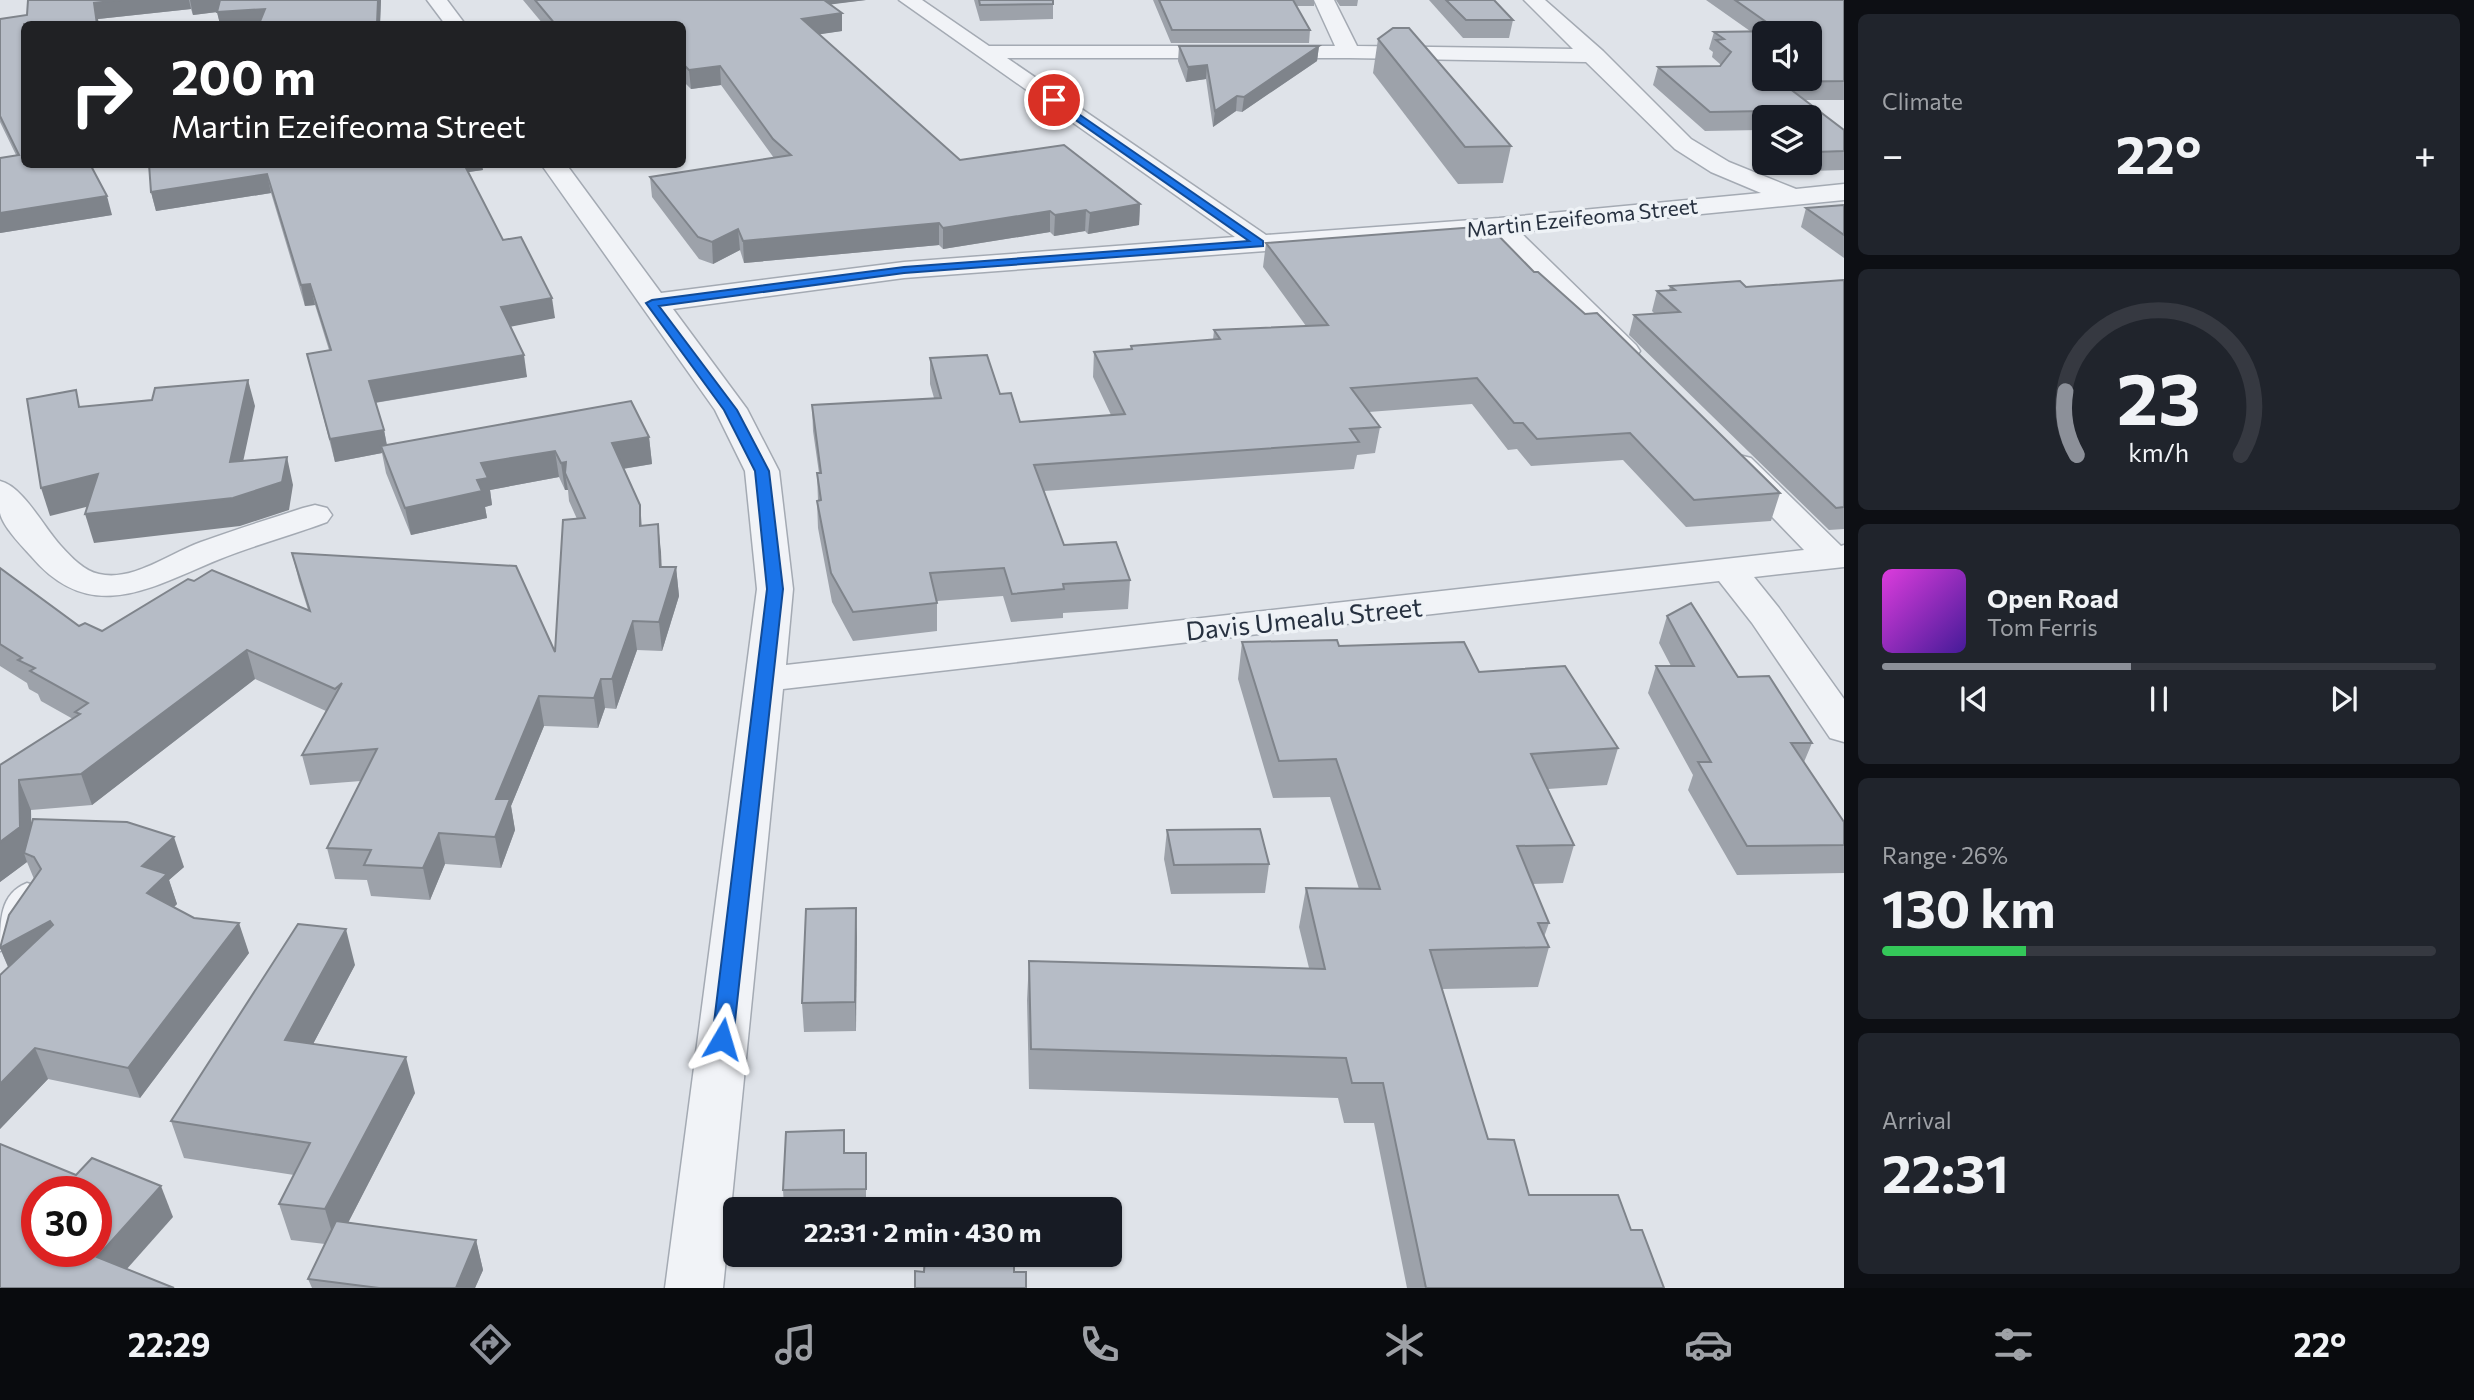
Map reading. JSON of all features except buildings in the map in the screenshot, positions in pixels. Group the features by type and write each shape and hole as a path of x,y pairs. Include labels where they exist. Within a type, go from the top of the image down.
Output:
{"street":[{"path":"437,0 453,21"},
{"path":"909,0 1259,243"},
{"path":"1324,0 1349,52"},
{"path":"1534,0 1595,56 1683,144 1720,167 1790,196"},
{"path":"985,52 1349,52 1595,56"},
{"path":"557,168 731,410 762,471 775,589 694,1288"},
{"name":"Martin Ezeifeoma Street","path":"652,303 904,270 1499,226 1844,192"},
{"path":"1499,226 1646,372"},
{"path":"1715,440 1838,556"},
{"path":"0,491 58,566 87,583 113,585 147,579 207,551 315,515"},
{"name":"Davis Umealu Street","path":"764,680 1006,650 1356,614 1838,556"},
{"path":"1728,569 1766,616 1844,729"}],"route":[{"path":"722,1039 775,589 762,471 731,410 652,303 904,270 1259,243 1054,100"}]}
